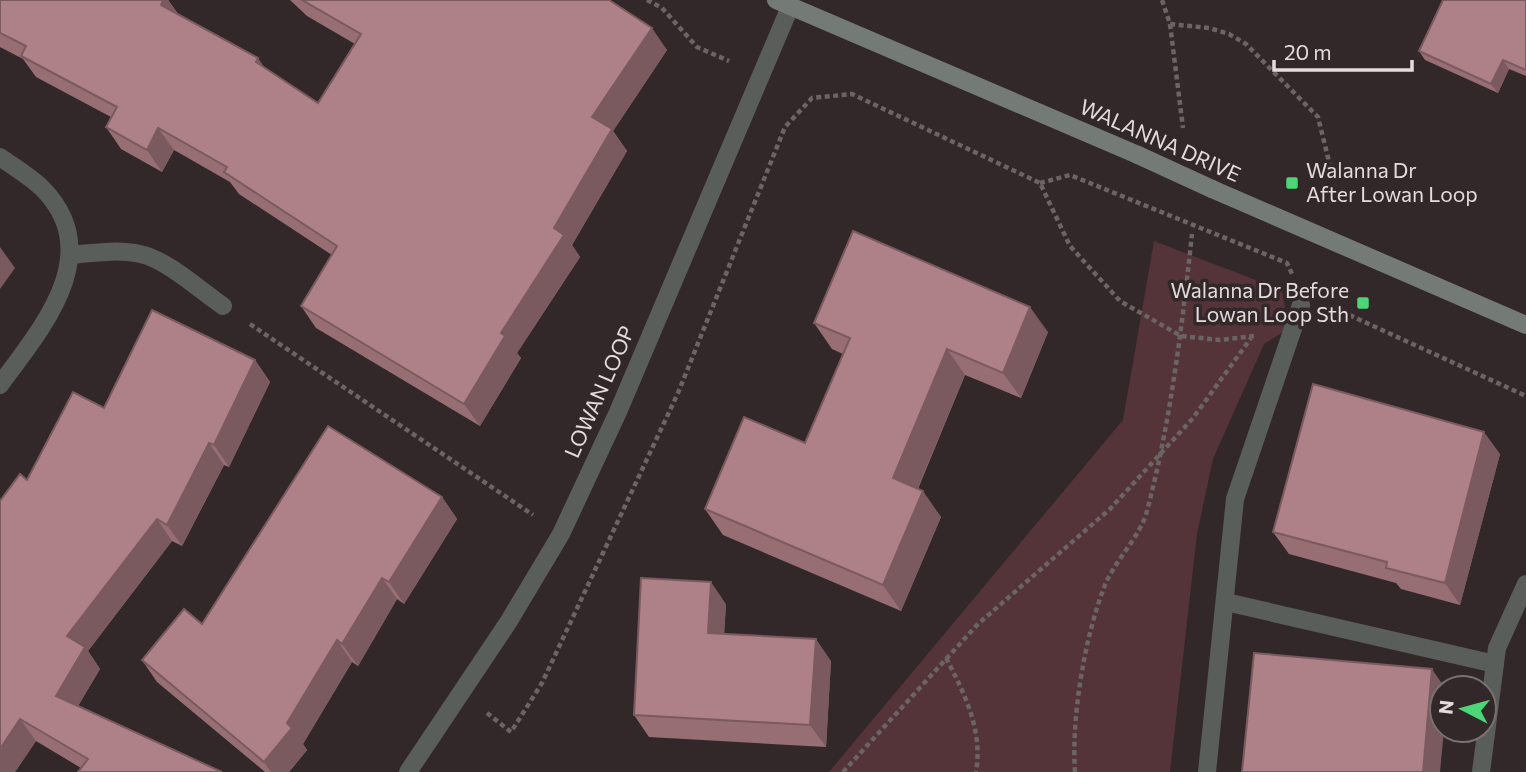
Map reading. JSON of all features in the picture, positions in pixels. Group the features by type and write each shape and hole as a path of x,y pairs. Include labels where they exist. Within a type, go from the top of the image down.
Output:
{"street":[{"name":"WALANNA DRIVE","path":"783,4 1525,322"},
{"name":"LOWAN LOOP","path":"408,772 509,621 561,534 618,412 783,4"},
{"path":"0,157 44,190 62,220 70,255 62,292 52,313 0,386"},
{"path":"70,255 108,251 142,254 157,260 223,306"},
{"path":"1207,772 1235,499 1302,299"},
{"path":"1481,772 1497,648 1526,584"},
{"path":"1226,603 1495,664"}],"path":[{"path":"647,0 662,8 697,47 729,61"},
{"path":"1162,0 1170,24 1183,128"},
{"path":"1170,24 1209,28 1230,34 1246,44 1318,117 1333,178"},
{"path":"461,694 511,732 542,683 678,393 785,127 812,98 852,94 1040,183 1070,246 1120,301 1181,336 1220,340 1251,338"},
{"path":"1040,183 1070,175 1287,263 1302,299 1526,396"},
{"path":"1075,772 1073,742 1089,647 1106,584 1146,515 1160,455 1181,336 1192,233"},
{"path":"843,772 978,624 1110,509 1193,418 1251,338 1302,299"},
{"path":"223,306 561,534"},
{"path":"946,658 966,696 980,748 976,772"}],"shaded area":[{"path":"1154,241 1282,290 1288,329 1264,344 1213,459 1197,534 1170,772 829,772 1123,420"}],"building":[{"path":"0,0 163,0 161,5 258,58 256,62 318,103 361,34 302,0 609,0 652,28 592,117 612,129 554,228 564,235 501,333 505,336 464,404 301,306 337,246 224,172 227,167 158,128 147,150 106,127 117,107 21,56 26,46 0,33"},
{"path":"1443,0 1526,0 1526,70 1503,60 1491,84 1419,51"},
{"path":"853,231 1030,307 1003,373 947,349 893,478 923,491 883,585 705,509 744,417 805,443 850,338 814,323"},
{"path":"152,310 255,360 214,445 209,443 167,525 157,519 67,636 85,647 56,696 222,772 78,772 88,759 20,719 0,749 0,501 20,474 27,480 73,392 104,408"},
{"path":"1313,384 1484,432 1445,583 1386,568 1387,562 1273,532"},
{"path":"328,426 442,497 389,582 382,578 342,644 337,640 287,723 292,728 264,762 142,660 184,609 202,624"},
{"path":"641,578 711,582 708,633 816,639 810,725 634,715"},
{"path":"1254,653 1432,669 1432,674 1428,674 1423,772 1242,772"}],"place":[{"name":"Walanna Dr After Lowan Loop","path":"1292,183"},
{"name":"Walanna Dr Before Lowan Loop Sth","path":"1363,303"}]}
